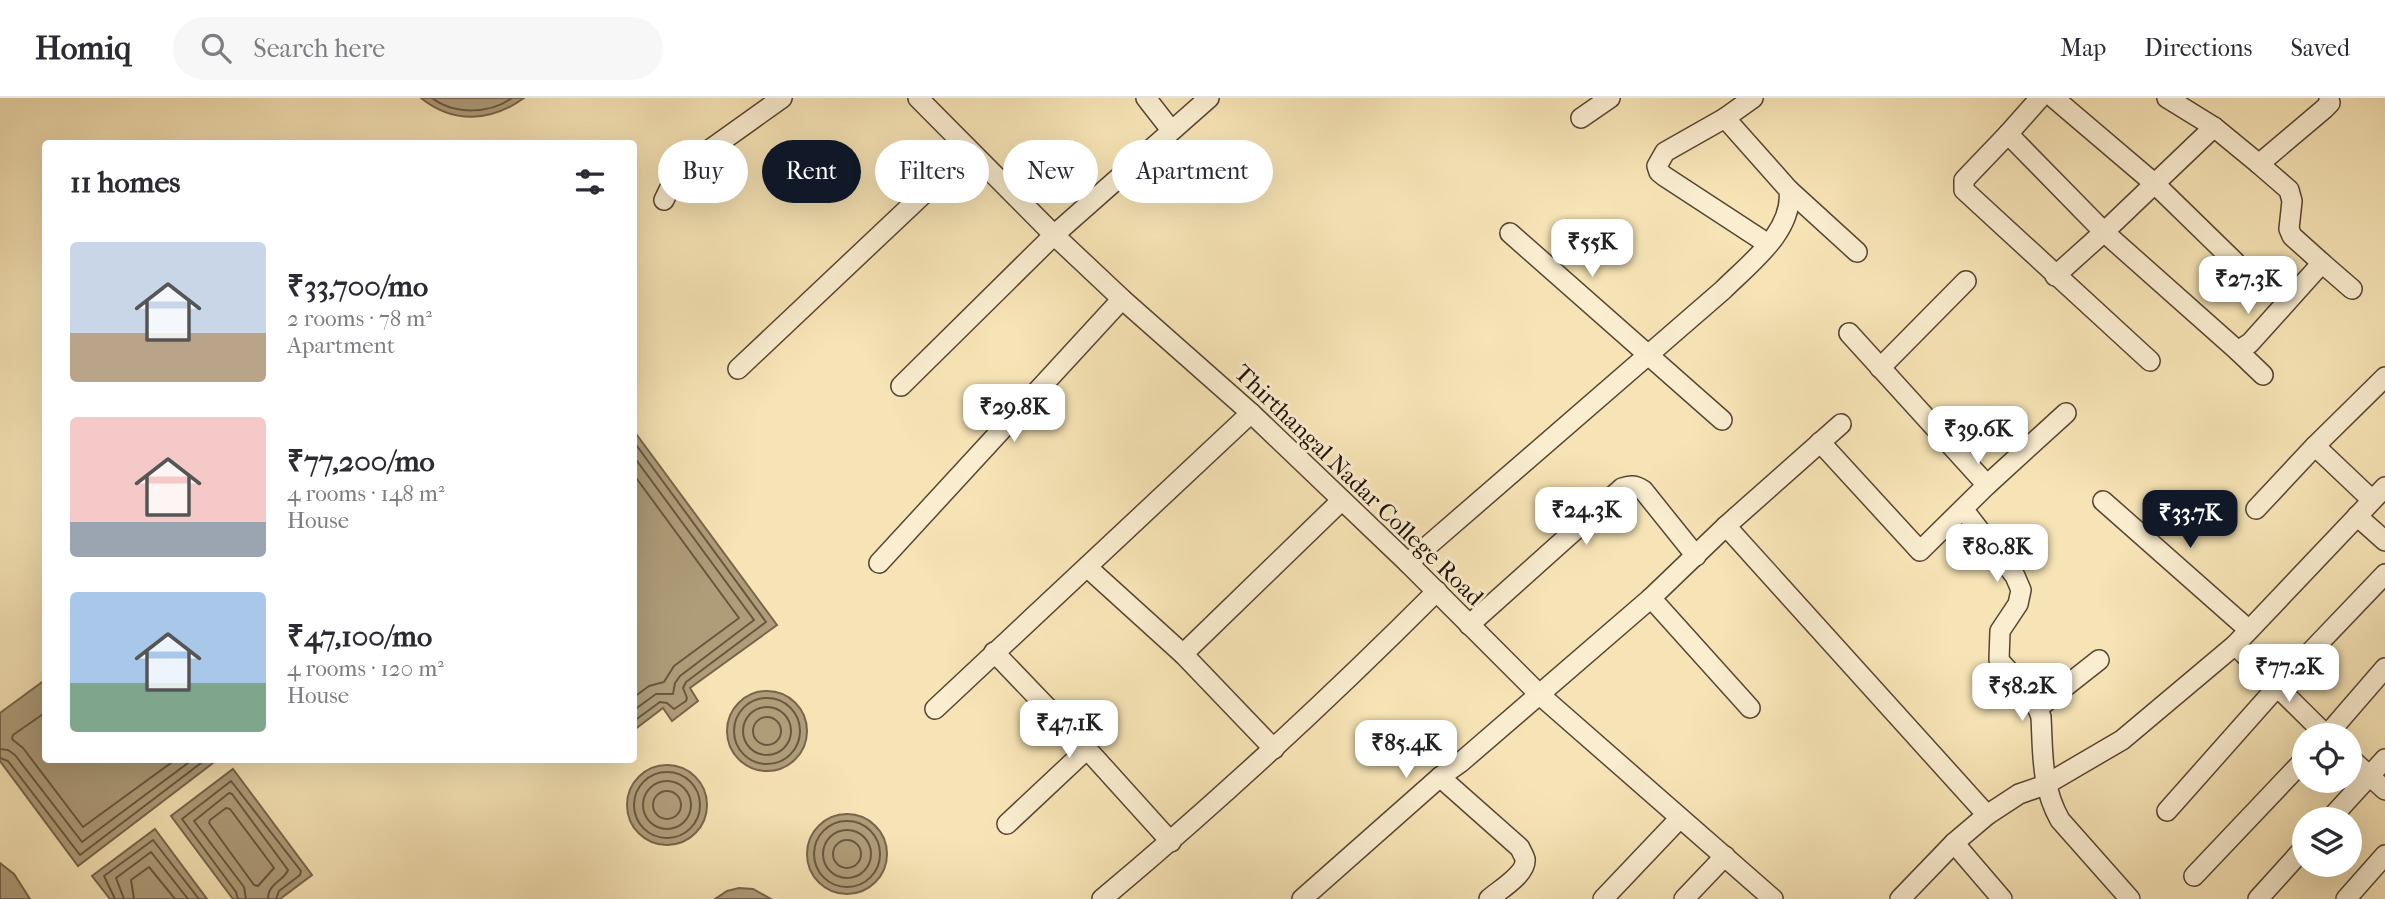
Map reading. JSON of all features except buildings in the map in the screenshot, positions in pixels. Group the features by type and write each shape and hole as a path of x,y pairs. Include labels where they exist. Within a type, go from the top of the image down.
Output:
{"street":[{"path":"723,140 782,98"},
{"name":"Thirthangal Nadar College Road","path":"918,98 958,140"},
{"path":"1146,98 1171,130"},
{"path":"901,386 1054,234 1209,98"},
{"path":"1581,118 1611,98"},
{"path":"1753,98 1725,118 1665,152 1657,166 1664,176 1768,244"},
{"path":"2040,98 1964,180 1965,191 2150,361"},
{"path":"2054,98 2155,184 2235,262"},
{"path":"2167,98 2214,127 2289,190 2292,201 2289,229 2292,236 2352,289"},
{"path":"2259,164 2325,109 2330,103 2329,98"},
{"path":"1725,118 1789,190 1857,252"},
{"path":"2055,276 2214,127"},
{"path":"2008,134 2104,232 2263,375"},
{"name":"Thirthangal Nadar College Road","path":"989,171 1122,299 1251,413 1437,591 1540,695 1773,899"},
{"path":"1408,563 1723,290 1781,227 1791,204 1789,190"},
{"path":"738,369 914,203"},
{"path":"1510,233 1722,420"},
{"path":"2238,351 2250,343 2322,263"},
{"path":"1880,368 1966,281"},
{"path":"879,564 1122,299"},
{"path":"1849,333 1987,485"},
{"path":"2256,509 2385,377"},
{"path":"935,709 1251,413"},
{"path":"1820,442 1920,551 2066,413"},
{"path":"1302,899 1440,777 1540,695 1651,598 1726,526 1841,424"},
{"path":"1900,899 1954,843 1987,815 2019,794 2045,785 2122,740 2235,645 2379,494 2315,446"},
{"path":"1469,625 1622,488 1629,485 1643,490 1696,556"},
{"path":"1183,654 1342,500"},
{"path":"2103,500 2249,630"},
{"path":"1963,509 2015,576 2021,590 2018,604 2000,631 1999,660 2038,708 2041,717 2045,785 2060,820 2130,899"},
{"path":"2357,516 2385,541"},
{"path":"1726,526 1987,815"},
{"path":"1087,567 1183,654 1274,749"},
{"path":"2167,811 2277,687 2385,574"},
{"path":"1102,899 1171,842 1274,749 1437,591"},
{"path":"1651,598 1750,708"},
{"path":"2235,645 2314,723"},
{"path":"994,652 1171,842"},
{"path":"2038,708 2099,660"},
{"path":"2337,723 2385,668"},
{"path":"1007,824 1087,749"},
{"path":"2341,807 2385,759"},
{"path":"2362,769 2385,790"},
{"path":"2194,876 2292,773"},
{"path":"1440,777 1520,848 1525,858 1524,867 1519,874 1489,899"},
{"path":"1603,899 1681,818"},
{"path":"1954,843 2002,899"},
{"path":"2346,899 2385,855"},
{"path":"1684,899 1725,856"},
{"path":"2258,899 2292,861"}],"water":[{"path":"421,98 524,98 498,112 472,117 446,112"},
{"path":"637,435 777,625 690,688 698,701 672,721 663,708 637,728"},
{"path":"42,682 42,763 213,763 78,866 0,761 0,713"},
{"path":"767,691 782,694 795,703 804,716 807,731 804,746 795,759 782,768 767,771 752,768 739,759 730,746 727,731 730,716 739,703 752,694"},
{"path":"667,765 682,768 695,777 704,790 707,805 704,820 695,833 682,842 667,845 652,842 639,833 630,820 627,805 630,790 639,777 652,768"},
{"path":"233,769 312,875 280,899 233,899 171,816"},
{"path":"847,814 862,817 875,826 884,839 887,854 884,869 875,882 862,891 847,894 832,891 819,882 810,869 807,854 810,839 819,826 832,817"},
{"path":"155,829 207,899 110,899 92,876"},
{"path":"0,863 14,874 30,899 0,899"},
{"path":"753,889 771,899 715,899 727,891"}]}
